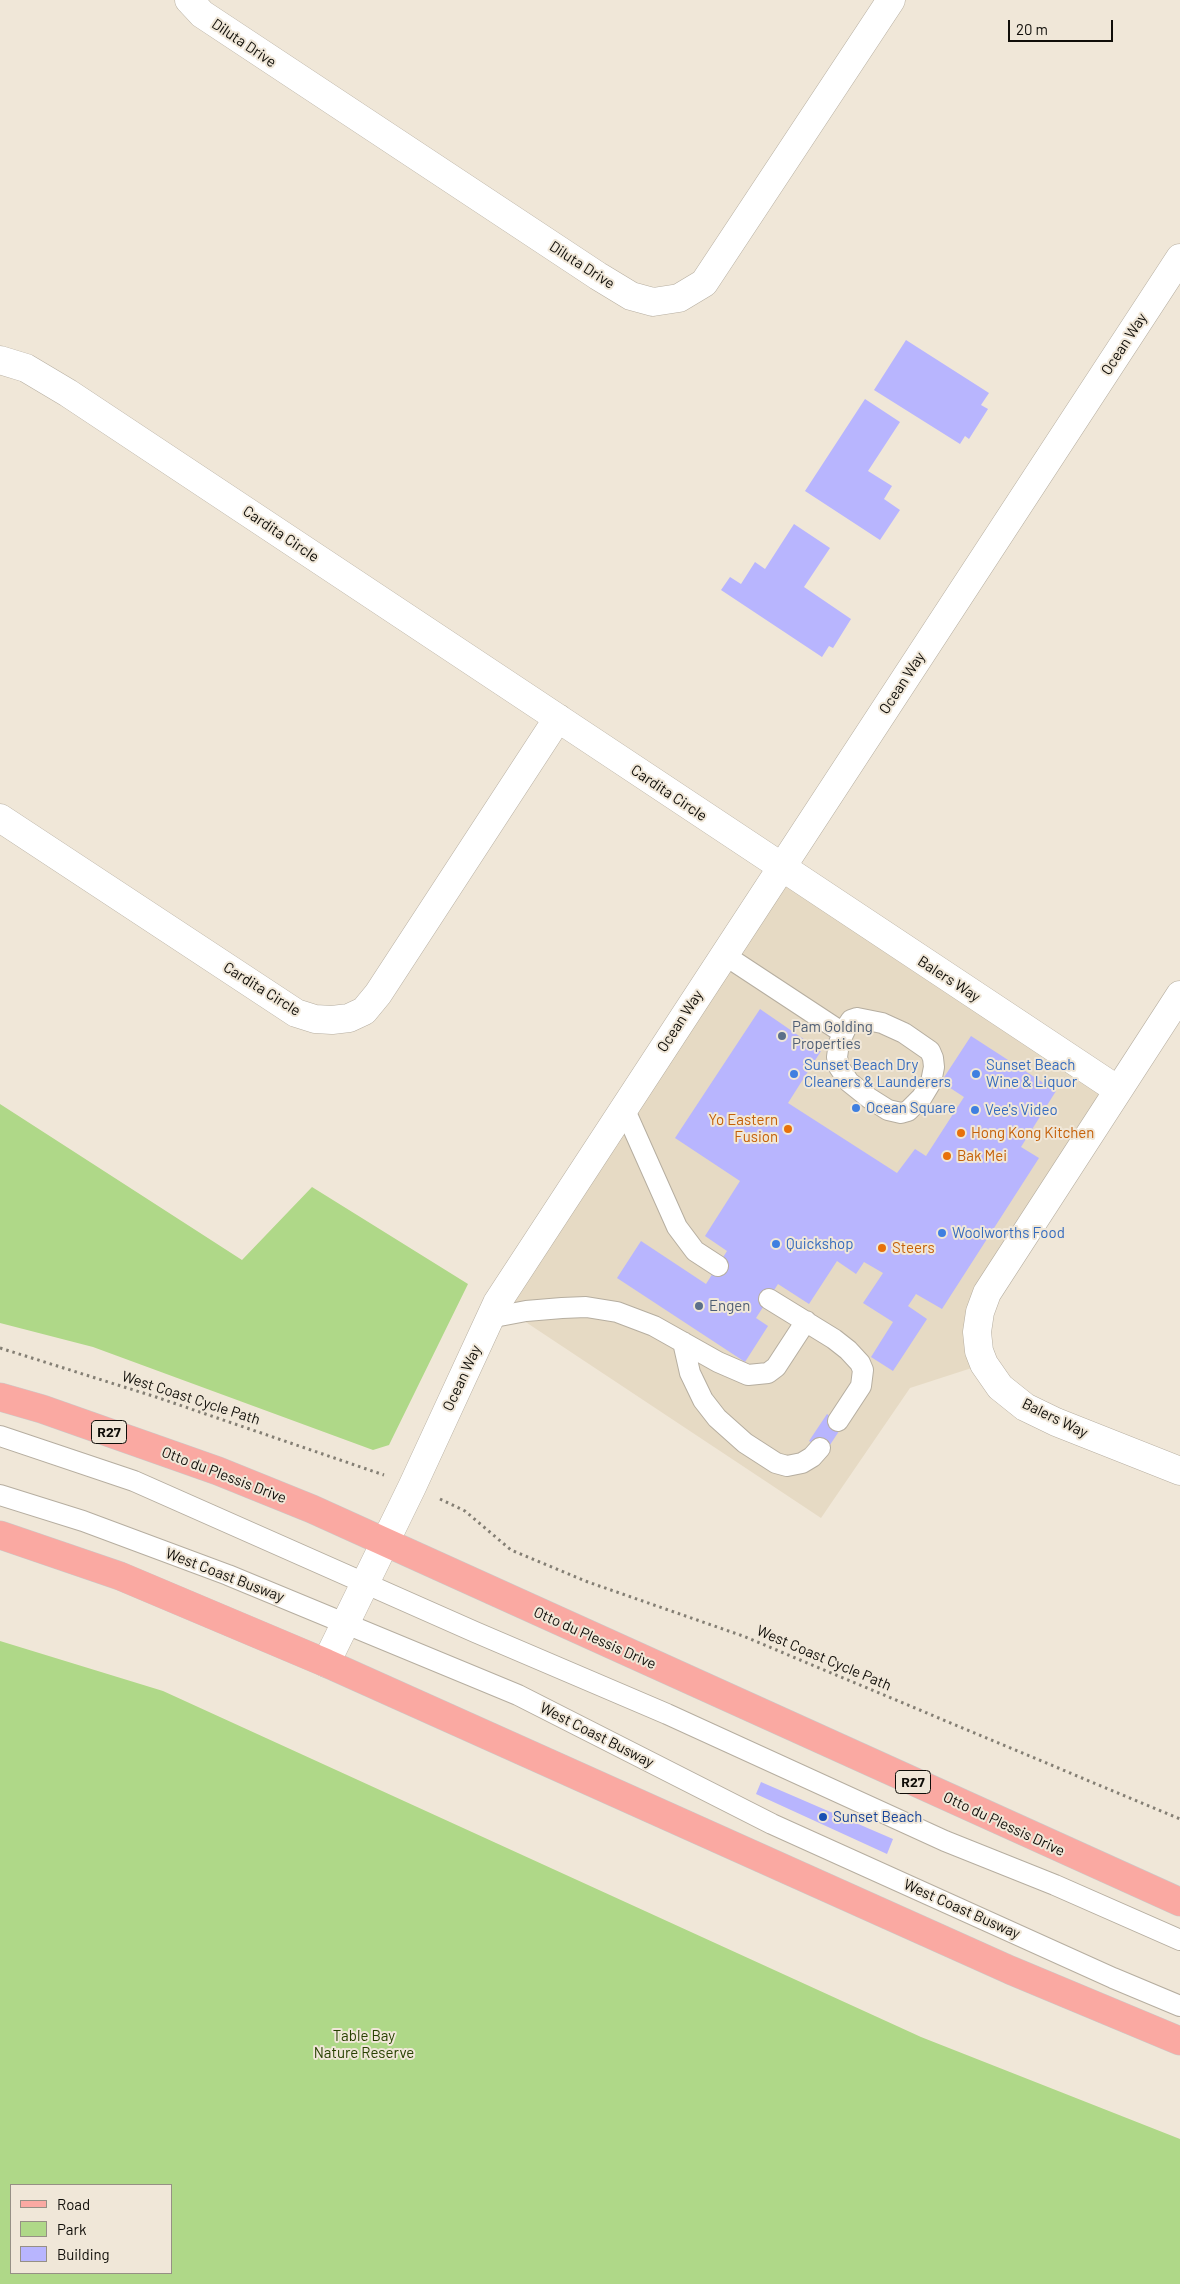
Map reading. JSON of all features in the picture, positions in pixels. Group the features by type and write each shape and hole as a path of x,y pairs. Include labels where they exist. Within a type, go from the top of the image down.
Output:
{"main road":[{"name":"Otto du Plessis Drive","path":"0,1397 42,1409 218,1470 312,1509 1180,1902"},
{"path":"0,1535 120,1576 326,1663 992,1962 1180,2041"}],"street":[{"name":"Diluta Drive","path":"189,0 202,14 598,276 630,296 653,302 679,298 692,291 708,278 891,0"},
{"name":"Ocean Way","path":"326,1663 489,1318 512,1280 723,954 1180,258"},
{"name":"Cardita Circle","path":"0,360 26,368 68,393 780,867"},
{"name":"Cardita Circle","path":"0,818 296,1013 323,1019 350,1018 364,1011 378,994 558,718"},
{"name":"Balers Way","path":"780,867 1118,1090"},
{"name":"Balers Way","path":"1180,995 987,1293 980,1312 977,1332 979,1351 984,1364 1000,1387 1025,1407 1056,1422 1180,1471"}],"lane":[{"path":"723,954 843,1033"},
{"path":"869,1018 904,1033 930,1051 934,1058 931,1082 915,1106 900,1113 888,1110 849,1082 840,1067 837,1057 843,1033 851,1020 869,1018"},
{"path":"624,1108 677,1227 695,1251 718,1266"},
{"path":"769,1299 806,1321 857,1358 863,1370 863,1378 857,1395 838,1421"},
{"path":"489,1318 526,1311 586,1307 617,1312 654,1326 740,1373 757,1375 768,1373 776,1367 806,1321"},
{"path":"683,1342 690,1373 703,1400 717,1418 745,1443 776,1463 787,1466 802,1463 812,1457 820,1448"},
{"path":"0,1436 134,1481 666,1714 945,1841 1055,1885 1180,1940"},
{"name":"West Coast Busway","path":"0,1495 83,1520 228,1574 518,1695 772,1824 1113,1978 1180,2006"}],"path":[{"name":"West Coast Cycle Path","path":"0,1348 156,1397 374,1470"},
{"name":"West Coast Cycle Path","path":"465,1511 511,1550 588,1582 742,1636 1180,1819"}],"shaded area":[{"path":"780,867 1118,1090 987,1293 984,1364 910,1388 821,1518 497,1303"}],"green space":[{"path":"0,1104 242,1260 312,1187 468,1284 389,1445 373,1450 93,1347 0,1323"},
{"name":"Table Bay Nature Reserve","path":"0,1641 163,1691 921,2037 1180,2139 1180,2284 0,2284"}],"building":[{"path":"906,340 989,393 981,405 988,409 969,439 965,436 960,444 874,390"},
{"path":"865,399 900,422 868,471 892,486 884,499 900,510 880,540 805,491"},
{"path":"794,524 830,548 804,587 851,619 833,648 829,646 822,657 721,590 730,577 741,584 755,562 765,569"},
{"path":"760,1009 821,1051 788,1103 897,1173 915,1149 926,1156 964,1097 941,1082 971,1036 1056,1091 1021,1147 1039,1158 942,1309 916,1294 908,1306 927,1319 893,1371 871,1357 893,1322 863,1303 883,1273 864,1262 856,1274 837,1261 809,1304 778,1284 756,1318 768,1326 745,1362 617,1278 641,1241 706,1284 727,1251 705,1236 740,1181 675,1138"},
{"path":"827,1414 843,1425 826,1451 809,1441"},
{"name":"Sunset Beach","path":"761,1782 893,1839 887,1854 756,1794"}],"place":[{"name":"Pam Golding Properties","path":"782,1036"},
{"name":"Sunset Beach Dry Cleaners & Launderers","path":"794,1074"},
{"name":"Sunset Beach Wine & Liquor","path":"976,1074"},
{"name":"Ocean Square","path":"856,1108"},
{"name":"Vee's Video","path":"975,1110"},
{"name":"Yo Eastern Fusion","path":"788,1129"},
{"name":"Hong Kong Kitchen","path":"961,1133"},
{"name":"Bak Mei","path":"947,1156"},
{"name":"Woolworths Food","path":"942,1233"},
{"name":"Quickshop","path":"776,1244"},
{"name":"Steers","path":"882,1248"},
{"name":"Engen","path":"699,1306"},
{"name":"Sunset Beach","path":"823,1817"}]}
